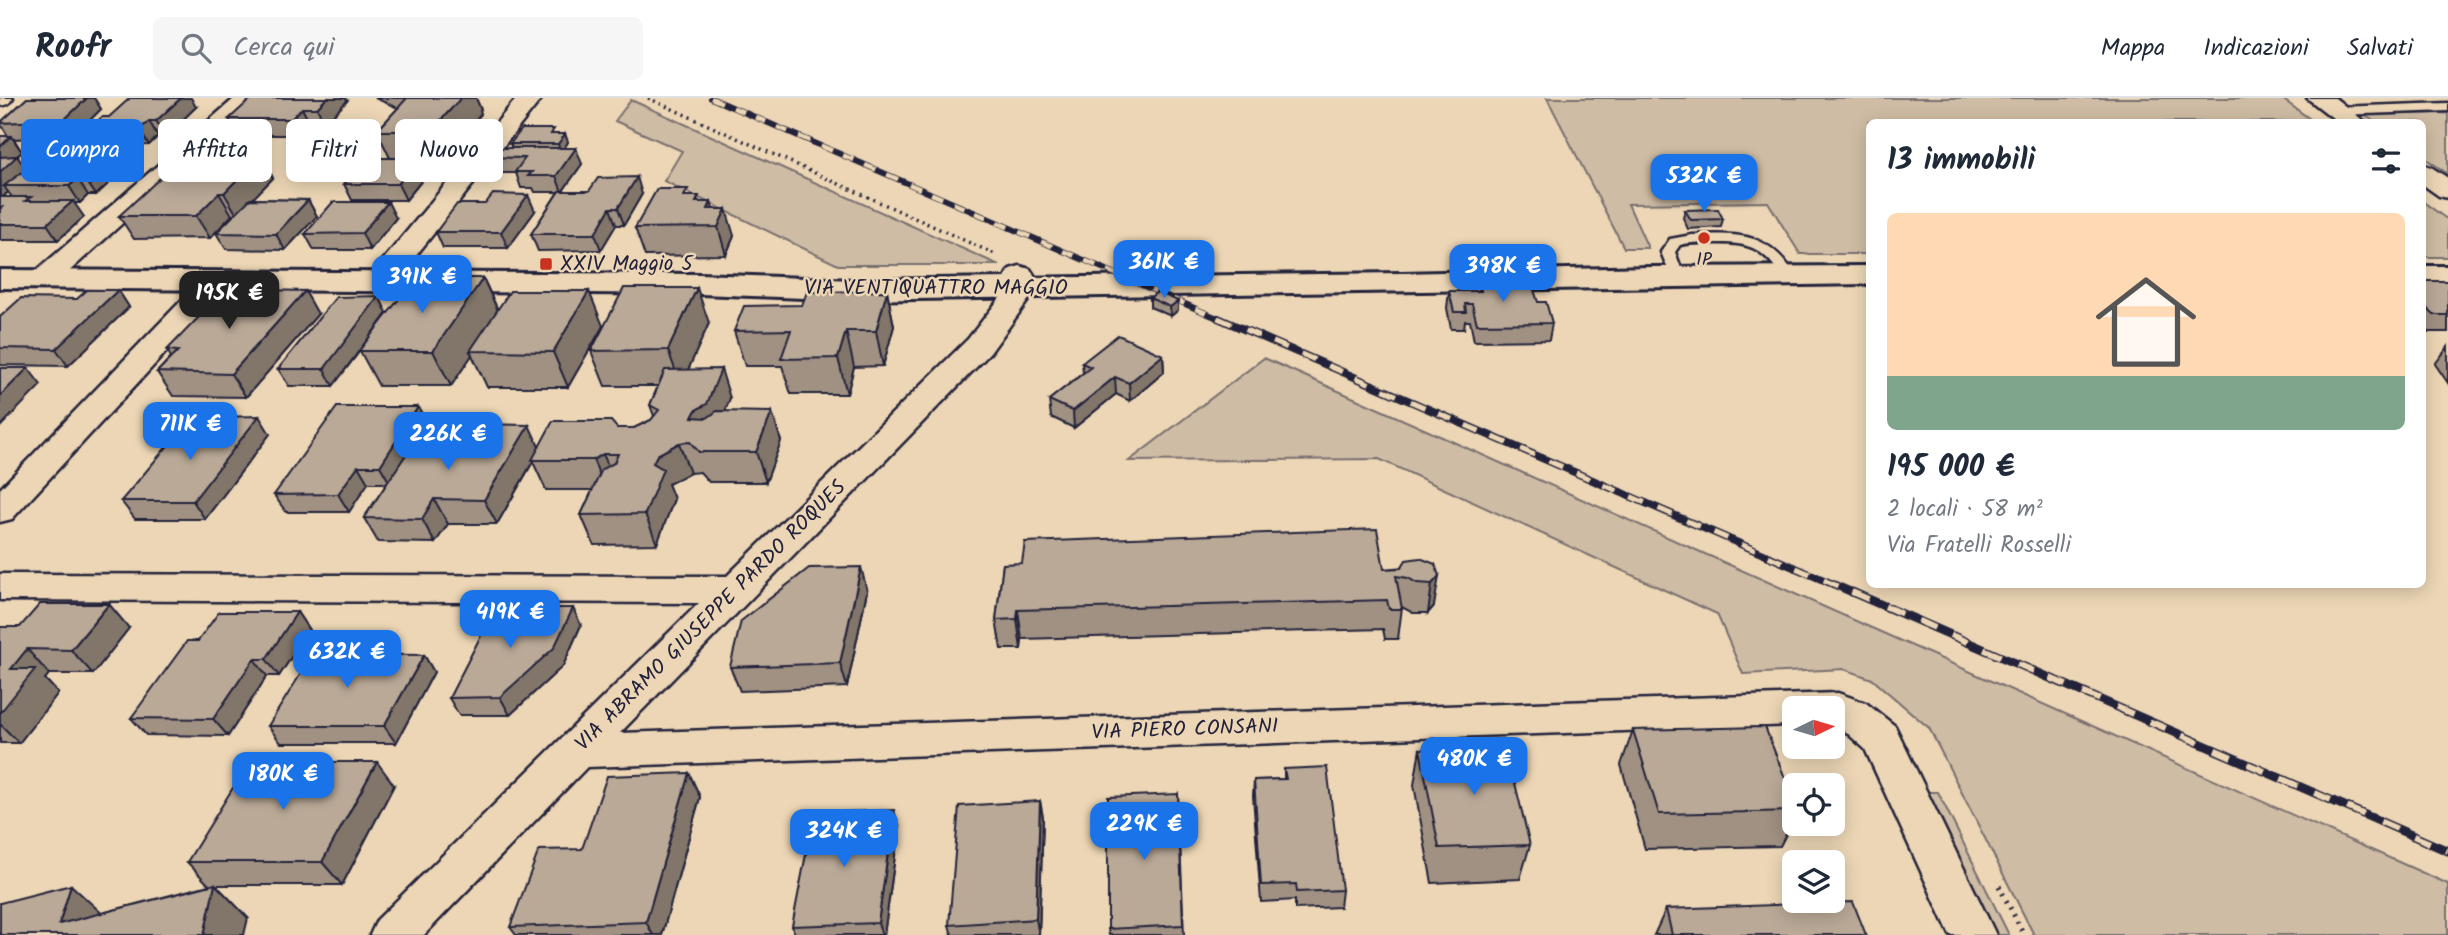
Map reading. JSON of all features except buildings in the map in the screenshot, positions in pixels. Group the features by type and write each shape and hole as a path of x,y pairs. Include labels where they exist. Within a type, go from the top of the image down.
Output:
{"street":[{"path":"44,279 249,98"},
{"path":"380,282 530,98"},
{"path":"2426,175 2448,190"},
{"name":"VIA VENTIQUATTRO MAGGIO","path":"0,279 700,284 854,290 1014,274 1402,283 1677,276 1866,275"},
{"name":"VIA ABRAMO GIUSEPPE PARDO ROQUES","path":"393,935 979,346 1017,295 1014,274"},
{"path":"2426,275 2448,275"},
{"path":"0,510 216,281"},
{"path":"0,586 736,590"},
{"name":"VIA PIERO CONSANI","path":"575,751 1782,709"},
{"path":"1845,712 1852,714 1881,738 1973,935"}],"lane":[{"path":"2336,110 2448,107"}],"path":[{"path":"648,98 1014,274"}],"shaded area":[{"path":"1547,98 2281,98 2310,119 1866,119 1866,254 1800,254 1768,202 1628,204 1648,248 1624,248"},
{"path":"631,100 999,265 838,265 664,181 682,151 615,121"},
{"path":"2448,113 2448,174 2426,159 2426,119 2370,119 2364,115"},
{"path":"2426,204 2448,220 2448,257 2426,257"},
{"path":"1264,358 2448,884 2448,935 2034,935 1929,728 1872,679 1844,669 1743,674 1717,614 1379,459 1129,461"},
{"path":"1923,792 1938,792 2009,935 1992,935"}],"railway":[{"path":"711,98 1222,320"},
{"path":"1218,318 1856,594"},
{"path":"1852,592 2448,851"}],"place":[{"name":"IP","path":"1704,238"},
{"name":"XXIV Maggio 5","path":"546,264"}]}
